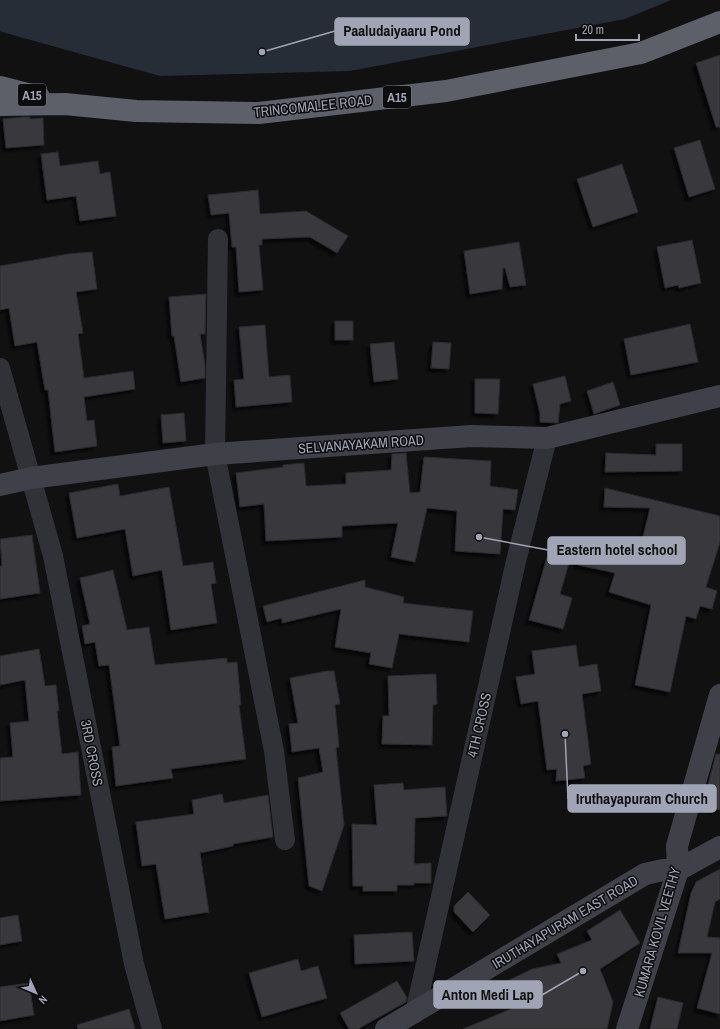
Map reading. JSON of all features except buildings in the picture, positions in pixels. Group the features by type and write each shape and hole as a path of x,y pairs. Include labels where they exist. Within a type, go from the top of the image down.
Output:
{"highway":[{"name":"TRINCOMALEE ROAD","path":"0,105 65,104 136,111 259,113 446,91 641,53 720,22"},
{"name":"TRINCOMALEE ROAD","path":"0,86 65,104"}],"street":[{"path":"218,239 215,454 274,751 284,840"},
{"name":"3RD CROSS","path":"0,368 53,556 134,964 152,1029"},
{"name":"SELVANAYAKAM ROAD","path":"0,485 31,478 215,454 471,436 547,438 720,396"},
{"name":"4TH CROSS","path":"415,1013 514,568 547,438"},
{"name":"KUMARA KOVIL VEETHY","path":"627,1029 670,870 720,695"},
{"name":"IRUTHAYAPURAM EAST ROAD","path":"386,1029 645,874 670,870 720,847"}],"shaded area":[{"path":"0,0 671,0 625,19 350,71 160,76 2,32 0,31"}],"place":[{"name":"Paaludaiyaaru Pond","path":"262,52"},
{"name":"Eastern hotel school","path":"479,537"},
{"name":"Iruthayapuram Church","path":"565,734"},
{"name":"Anton Medi Lap","path":"583,971"}]}
